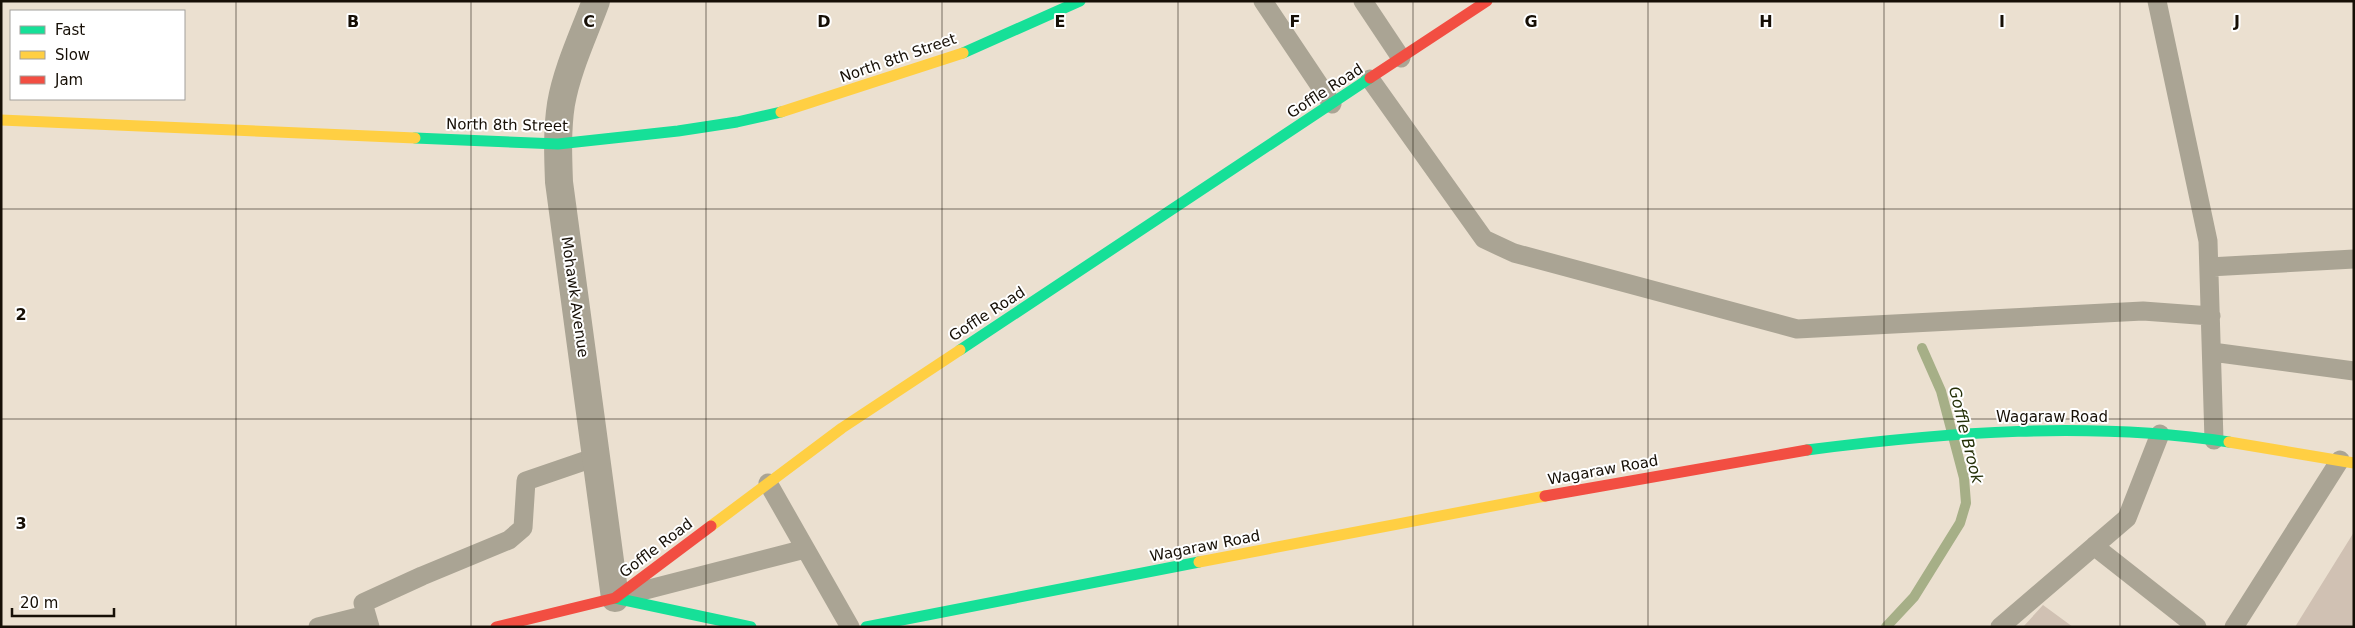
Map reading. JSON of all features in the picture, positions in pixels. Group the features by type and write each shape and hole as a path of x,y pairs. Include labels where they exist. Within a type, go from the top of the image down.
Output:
{"main road":[{"name":"North 8th Street","path":"1,120 558,144 737,122 790,110 949,59 1080,1"},
{"name":"Goffle Road","path":"496,627 615,598 842,428 1487,1"},
{"name":"Wagaraw Road","path":"866,627 1692,468 1776,454 1924,436 1989,432 2065,431 2160,434 2214,440 2347,462"},
{"path":"615,598 751,627"}],"street":[{"name":"Mohawk Avenue","path":"596,1 572,68 562,103 558,144 559,182 615,598"}],"lane":[{"path":"1263,1 1332,104"},
{"path":"1363,1 1401,58"},
{"path":"2157,1 2208,240 2214,440"},
{"path":"1370,79 1484,239 1514,253 1797,329 2143,310 2211,316"},
{"path":"2209,267 2354,259"},
{"path":"2212,352 2354,371"},
{"path":"2000,627 2127,518 2160,434"},
{"path":"318,627 368,621 363,603 509,540 523,528 526,481 596,457"},
{"path":"2234,627 2347,462"},
{"path":"768,483 850,627"},
{"path":"2094,546 2197,627"},
{"path":"615,598 805,549"}],"building":[{"path":"2354,532 2354,627 2295,627"},
{"path":"2043,605 2073,627 2023,627"}],"waterway":[{"name":"Goffle Brook","path":"1886,627 1914,597 1960,523 1966,503 1964,478 1941,391 1922,348"}],"traffic: fast":[{"path":"963,53 1080,1"},
{"path":"960,350 1370,78"},
{"path":"415,138 558,144 678,131 737,122 781,112"},
{"path":"1807,450 1912,438 2018,431 2124,432 2229,442"},
{"path":"866,627 1199,562"},
{"path":"615,598 751,627"}],"traffic: slow":[{"path":"781,112 963,53"},
{"path":"1,120 415,138"},
{"path":"711,526 842,428 960,350"},
{"path":"2229,442 2354,463"},
{"path":"1199,562 1545,496"}],"traffic: jam":[{"path":"1370,78 1487,1"},
{"path":"1545,496 1807,450"},
{"path":"496,627 615,598 711,526"}]}
